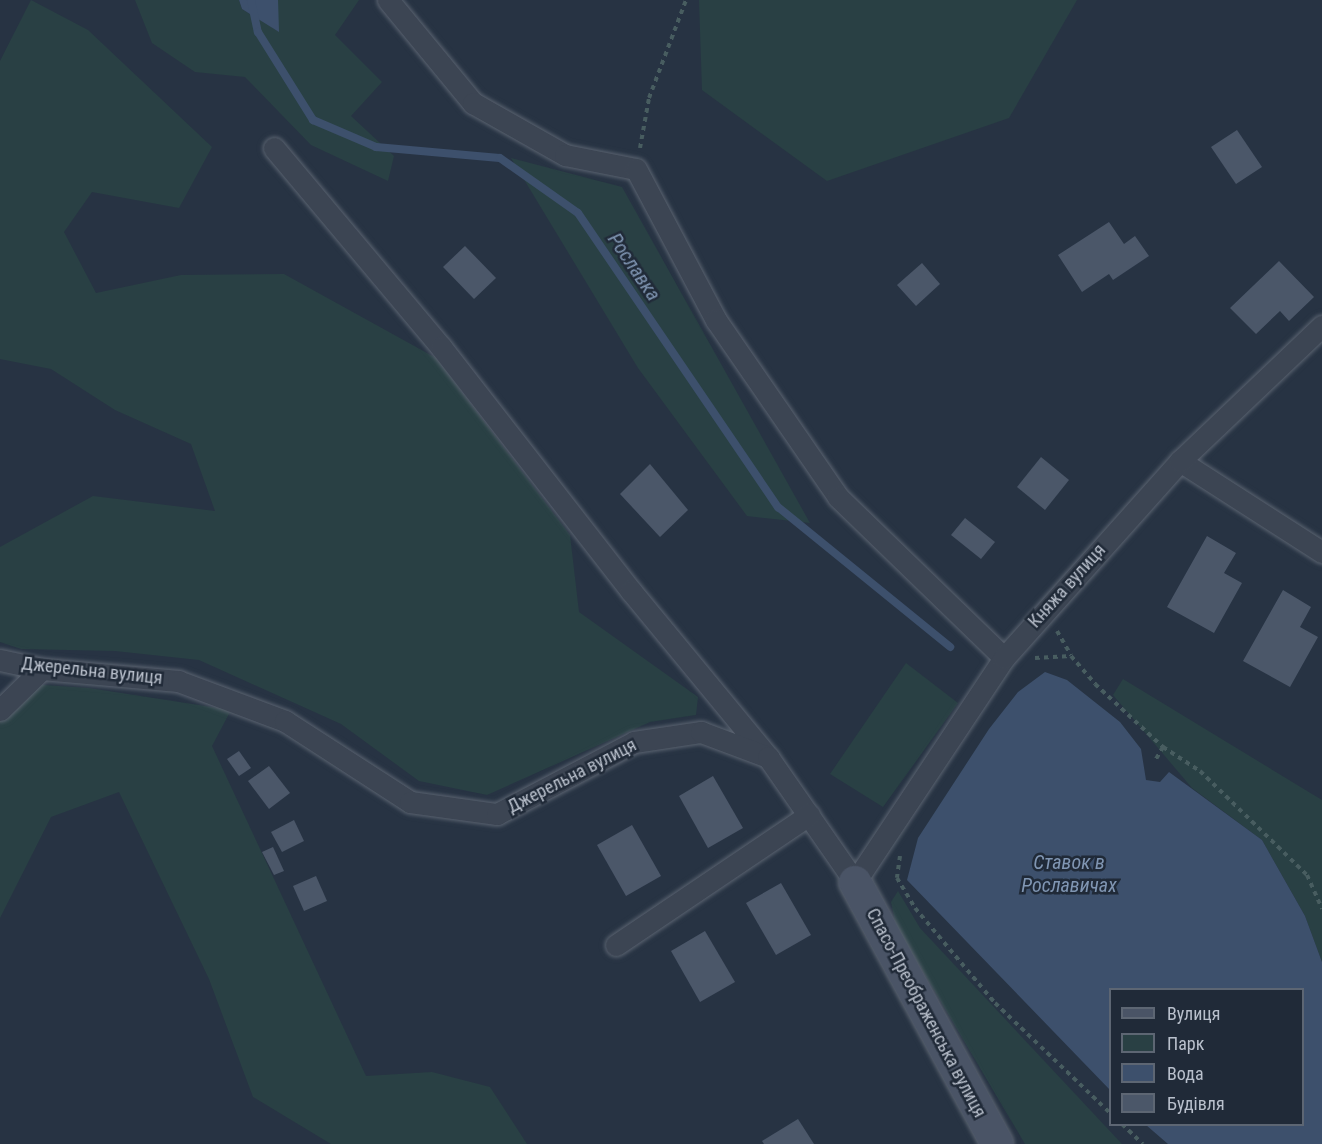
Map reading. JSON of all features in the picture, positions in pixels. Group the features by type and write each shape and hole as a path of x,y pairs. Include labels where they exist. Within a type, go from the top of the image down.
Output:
{"street":[{"path":"388,0 473,103 565,155 636,169 716,320 838,496 1004,658"},
{"path":"274,148 441,347 631,591 768,757 855,882"},
{"name":"Княжа вулиця","path":"855,882 1004,658 1180,461 1322,326"},
{"path":"1180,461 1322,552"},
{"name":"Джерельна вулиця","path":"0,660 42,669 178,681 285,721 410,802 497,814 634,742 701,732 768,757"},
{"path":"0,710 42,669"},
{"path":"616,945 809,815"},
{"name":"Спасо-Преображенська вулиця","path":"855,882 997,1144"}],"path":[{"path":"636,169 650,98 686,0"},
{"path":"1029,664 1037,656 1071,656 1095,684 1163,747 1200,771 1307,874 1322,909"},
{"path":"1156,759 1163,747"},
{"path":"902,844 897,878 915,908 995,1003 1109,1112"},
{"path":"1123,1126 1143,1144"}],"green space":[{"path":"31,0 88,30 212,147 179,208 92,192 64,232 96,293 181,275 284,274 436,358 570,535 579,612 698,697 696,715 650,722 487,795 419,781 341,724 199,660 115,651 21,649 0,642 0,547 93,496 215,511 191,444 115,410 51,369 0,359 0,61"},
{"path":"135,0 239,0 242,9 278,31 278,0 359,0 335,35 382,82 351,116 394,156 388,181 311,145 245,77 195,72 152,43"},
{"path":"699,0 1077,0 1009,118 827,181 702,90"},
{"path":"511,158 622,187 810,523 747,516 638,368"},
{"path":"906,663 958,703 883,807 830,774"},
{"path":"1123,679 1322,800 1322,962 1305,916 1262,840 1192,788 1113,695"},
{"path":"29,684 89,688 231,710 212,746 366,1076 432,1072 490,1087 527,1144 331,1144 253,1097 209,979 119,792 51,817 0,918 0,710"},
{"path":"898,891 920,928 1122,1144 1025,1144 896,926 891,902"}],"water":[{"path":"239,0 278,0 279,32 242,9"},
{"name":"Ставок в Рославичах","path":"1045,672 1067,680 1120,722 1141,749 1146,780 1160,782 1169,772 1262,840 1305,916 1322,962 1322,1144 1168,1144 1147,1126 1304,1126 1304,988 1109,988 1109,1089 907,880 918,838 989,729 1018,692"}],"building":[{"path":"1237,130 1262,167 1236,184 1211,147"},
{"path":"1109,222 1124,244 1135,236 1149,256 1113,280 1109,274 1082,292 1058,255"},
{"path":"465,246 496,278 474,299 443,267"},
{"path":"1279,261 1314,297 1289,321 1280,311 1256,334 1230,308"},
{"path":"922,263 940,284 916,306 897,285"},
{"path":"1041,457 1069,480 1045,510 1017,487"},
{"path":"650,464 688,510 660,537 620,494"},
{"path":"965,518 995,542 981,559 951,535"},
{"path":"1207,536 1236,553 1224,573 1242,583 1214,633 1167,607"},
{"path":"1283,590 1311,607 1300,627 1318,637 1290,687 1243,661"},
{"path":"239,751 251,768 239,776 227,759"},
{"path":"269,766 290,793 269,809 248,781"},
{"path":"713,776 743,828 708,848 679,796"},
{"path":"294,820 304,841 282,852 271,832"},
{"path":"632,825 661,876 626,896 597,845"},
{"path":"273,847 284,871 274,875 262,852"},
{"path":"316,876 327,901 304,911 293,886"},
{"path":"781,883 811,935 776,955 746,903"},
{"path":"705,931 735,982 700,1002 671,951"},
{"path":"798,1119 814,1144 764,1144 762,1141"}],"waterway":[{"name":"Рославка","path":"251,0 258,32 313,120 376,147 500,158 578,213 778,507 950,647"}]}
